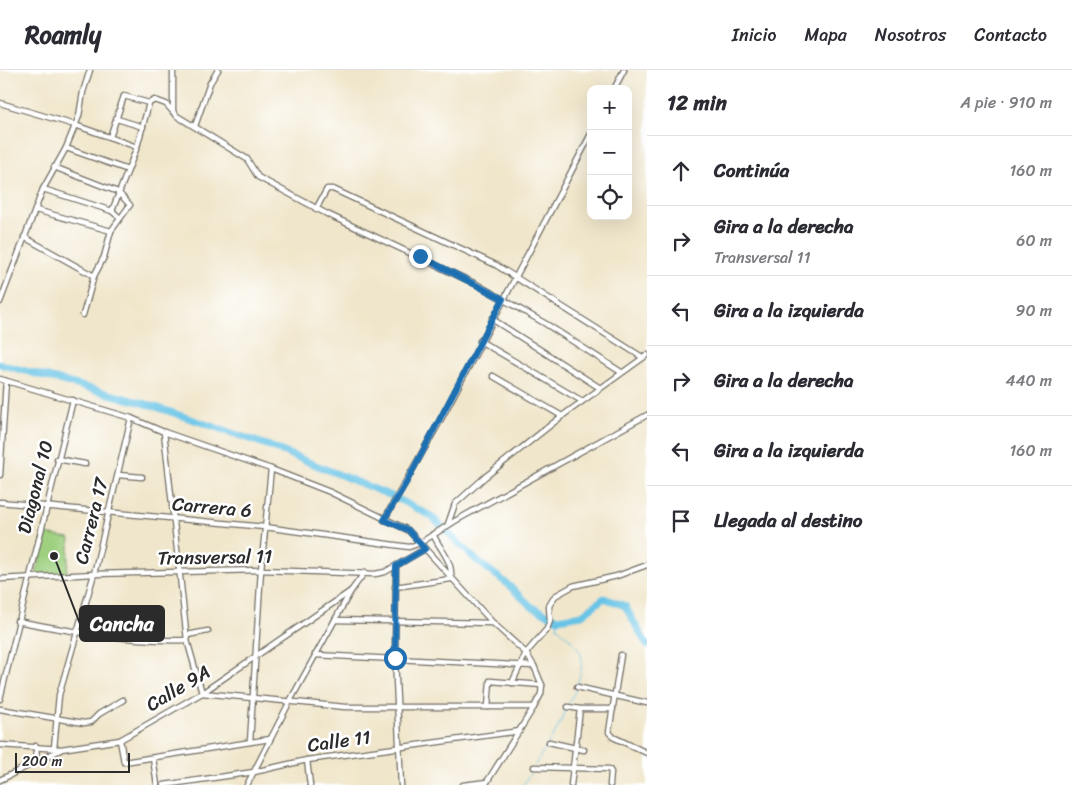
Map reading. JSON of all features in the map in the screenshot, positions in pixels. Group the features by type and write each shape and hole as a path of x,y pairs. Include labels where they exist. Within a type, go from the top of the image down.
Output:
{"street":[{"path":"0,302 43,188 66,148 76,125 90,70"},
{"path":"173,70 173,112"},
{"path":"195,126 210,83 218,70"},
{"path":"616,85 624,70"},
{"path":"110,137 124,96 149,103 156,100 161,102 173,112 247,159 258,177 316,209 420,256 503,299 621,372"},
{"path":"0,103 76,125 137,146"},
{"path":"112,211 137,146 149,103"},
{"path":"117,119 143,127"},
{"path":"384,520 406,483 587,142"},
{"path":"66,148 128,170"},
{"path":"54,167 118,192 130,204 111,231 104,257 94,276 83,315"},
{"path":"43,188 112,211 120,218"},
{"path":"316,209 327,189 333,189 496,264 645,356 562,416 485,477 455,504 448,524"},
{"path":"36,210 111,231"},
{"path":"24,237 94,276"},
{"path":"0,280 8,282"},
{"path":"492,319 600,388"},
{"path":"480,341 582,401"},
{"path":"493,376 562,416"},
{"path":"0,379 132,418 164,432 272,469 330,492 384,520 408,530 492,623 526,653 542,684 534,707 486,784 463,785"},
{"path":"0,475 6,381"},
{"name":"Diagonal 10","path":"0,699 17,621 73,400"},
{"path":"420,543 448,524 647,415"},
{"name":"Carrera 17","path":"54,748 59,695 94,574 132,418"},
{"path":"164,432 187,637 202,693 345,707 534,707"},
{"path":"57,459 85,464"},
{"path":"250,742 261,570 272,469"},
{"path":"118,475 142,477"},
{"name":"Carrera 6","path":"0,502 46,508 265,527 408,547 420,543"},
{"path":"433,534 448,559 451,579"},
{"name":"Transversal 11","path":"0,579 94,574 261,570 385,572 425,549"},
{"path":"512,683 526,653 550,622 549,606 555,596 573,586 617,576 647,565"},
{"path":"396,566 395,658 401,785"},
{"path":"247,785 290,701 351,591 365,572"},
{"path":"395,587 451,579"},
{"name":"Calle 9A","path":"0,745 61,749 120,740 202,693 351,591"},
{"path":"335,620 492,623"},
{"path":"17,621 78,633 151,641 187,637 208,631"},
{"path":"316,655 534,666"},
{"path":"621,655 616,696 608,727 610,736 647,753"},
{"path":"488,707 490,681 542,684"},
{"path":"576,687 647,703"},
{"path":"0,709 56,719 91,722 99,714 123,700"},
{"path":"568,708 613,709"},
{"path":"571,785 580,709"},
{"name":"Calle 11","path":"164,785 254,772 308,760 520,730"},
{"path":"120,740 124,762 270,739"},
{"path":"549,742 584,750"},
{"path":"36,746 37,761"},
{"path":"0,780 61,749"},
{"path":"153,758 157,785"},
{"path":"308,760 310,785"},
{"path":"534,766 611,770 610,785"}],"green space":[{"path":"45,534 70,538 67,573 36,574"}],"waterway":[{"path":"0,364 150,405 267,445 394,497 431,516 476,560 505,582 532,607 558,619 582,615 604,598 625,606 647,645"},
{"path":"558,619 557,627 577,647 582,658 577,686"},
{"path":"535,765 557,729 576,689"},
{"path":"523,785 533,769"}],"place":[{"name":"Cancha","path":"54,556"}],"route":[{"path":"395,658 396,566 425,549 408,530 384,520 440,421 503,299 420,256"}]}
